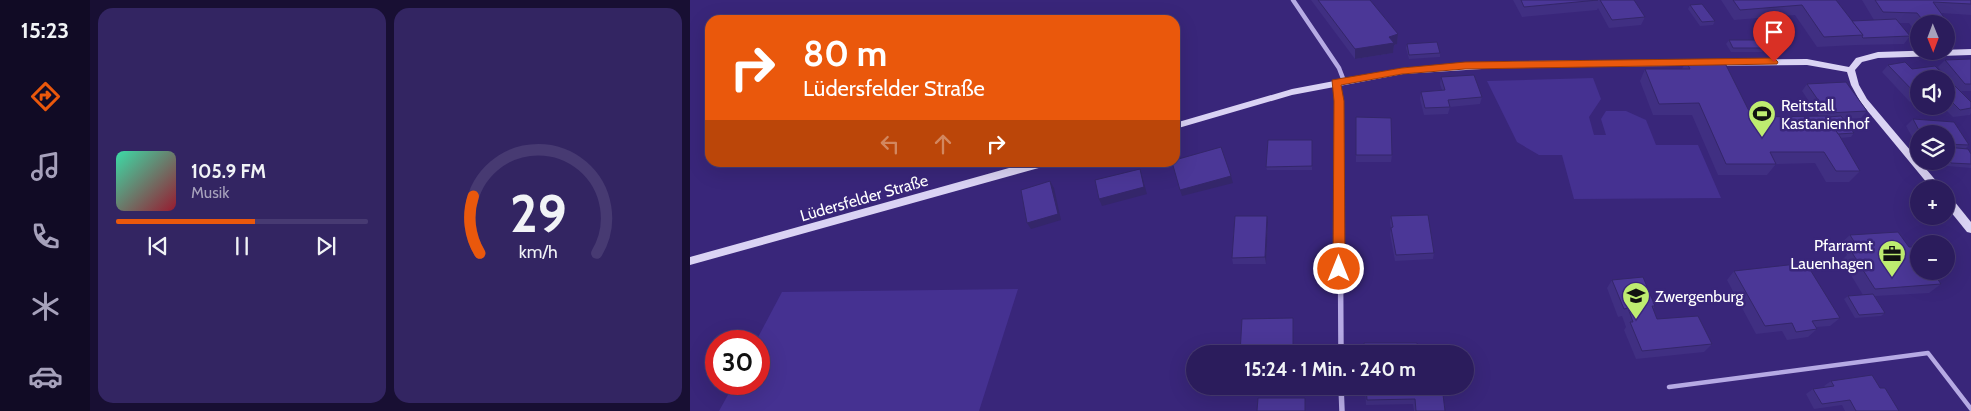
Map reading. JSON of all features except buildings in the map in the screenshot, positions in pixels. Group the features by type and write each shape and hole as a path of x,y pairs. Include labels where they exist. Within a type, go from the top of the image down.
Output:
{"street":[{"path":"1293,0 1339,68 1341,345"},
{"path":"1930,180 1864,101 1855,85 1852,70 1859,60 1878,55 1971,52"},
{"path":"1180,125 1292,92 1402,71 1513,64 1807,62 1852,70"},
{"name":"Lüdersfelder Straße","path":"690,261 1028,167"},
{"path":"1955,210 1971,229"},
{"path":"1341,395 1342,411"}],"lane":[{"path":"1670,388 1928,353 1971,409"}],"shaded area":[{"path":"1593,78 1601,99 1589,117 1594,135 1606,135 1601,119 1606,111 1626,111 1646,120 1656,145 1698,145 1721,198 1574,199 1562,155 1539,155 1517,142 1487,81"},
{"path":"1018,289 979,411 719,411 728,395 770,395 770,330 762,330 782,292"}],"place":[{"name":"Reitstall Kastanienhof","path":"1762,138"},
{"name":"Pfarramt Lauenhagen","path":"1892,278"},
{"name":"Zwergenburg","path":"1636,320"}],"route":[{"path":"1339,269 1339,101 1335,83 1402,71 1465,66 1774,62"}]}
